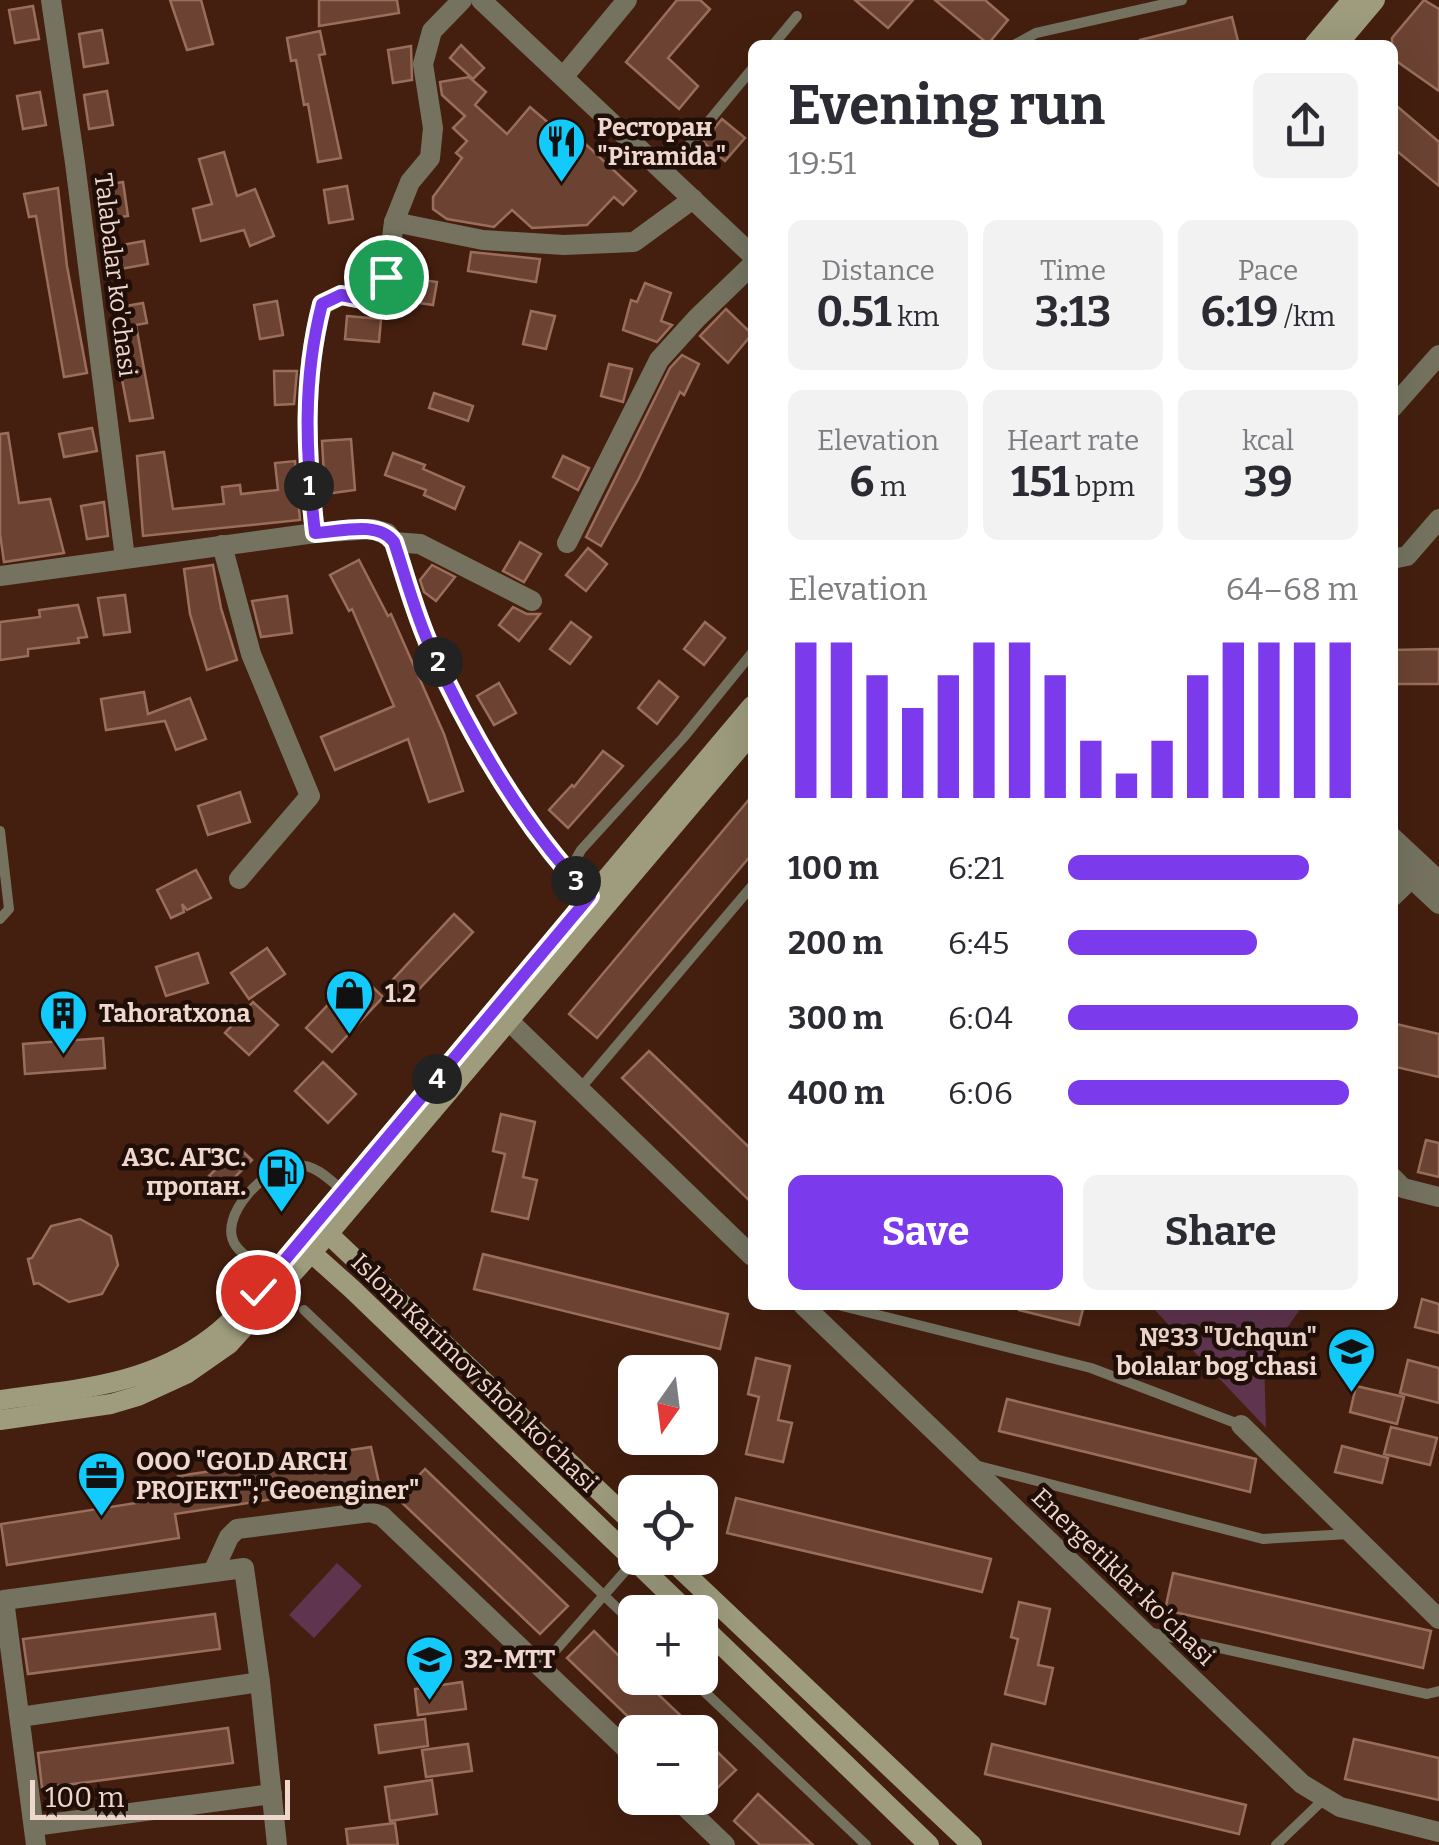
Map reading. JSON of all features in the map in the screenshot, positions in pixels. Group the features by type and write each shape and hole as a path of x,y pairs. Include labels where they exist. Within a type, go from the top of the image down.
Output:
{"main road":[{"path":"1318,40 1352,0"},
{"path":"1341,40 1375,0"},
{"path":"322,1228 343,1190 748,711"},
{"path":"0,1420 111,1404 157,1389 230,1344 322,1228 509,1021 748,738"},
{"name":"Islom Karimov shoh ko'chasi","path":"322,1228 618,1509"},
{"path":"0,1400 142,1377 167,1366 215,1336 272,1276 306,1248"},
{"name":"Islom Karimov shoh ko'chasi","path":"306,1248 618,1546"},
{"name":"Islom Karimov shoh ko'chasi","path":"649,1575 670,1595"},
{"path":"687,1575 972,1845"},
{"path":"718,1641 929,1845"}],"street":[{"name":"Talabalar ko'chasi","path":"51,0 125,558"},
{"path":"315,533 306,462 306,407 322,304 341,295 362,299 378,289 386,277 394,222 410,182 430,158 433,128 422,64 432,31 462,0"},
{"path":"481,0 748,251"},
{"path":"564,76 627,0"},
{"path":"394,222 483,240 564,245 634,242 693,199"},
{"path":"567,543 660,360 748,269"},
{"path":"1398,401 1439,355"},
{"path":"1398,558 1407,556 1439,519"},
{"path":"0,576 315,533 373,529 387,533 394,542 431,650 497,776 550,852 590,896"},
{"path":"394,542 420,544 532,600"},
{"path":"222,545 251,654 310,796 238,880"},
{"path":"1398,844 1425,875 1439,904"},
{"path":"1398,863 1425,875"},
{"path":"1398,893 1425,875"},
{"path":"509,1021 748,1252"},
{"path":"1398,1183 1403,1188 1439,1197"},
{"name":"Energetiklar ko'chasi","path":"808,1310 1302,1784 1340,1807 1439,1832"},
{"path":"1241,1425 1439,1619"},
{"path":"213,1572 228,1537 237,1529 370,1512 382,1516 618,1742"},
{"path":"272,1794 35,1836 4,1600 244,1568 260,1682 272,1794 277,1845"},
{"path":"20,1717 260,1682"},
{"path":"694,1815 725,1845"}],"lane":[{"path":"1023,40 1036,33 1182,0"},
{"path":"776,40 797,16"},
{"path":"666,173 748,74"},
{"path":"568,873 581,850 682,738 748,657"},
{"path":"0,831 8,909 0,919"},
{"path":"579,1090 748,891"},
{"path":"272,1276 235,1245 231,1229 240,1202 258,1182 292,1164 314,1168 343,1190"},
{"path":"304,1310 618,1609"},
{"path":"858,1310 1090,1368 1241,1425"},
{"path":"969,1464 1263,1539 1350,1534"},
{"path":"541,1667 621,1575"},
{"path":"1143,1631 1427,1694 1439,1691"},
{"path":"708,1695 866,1845"},
{"path":"1276,1845 1326,1798"}],"shaded area":[{"path":"1155,1310 1300,1310 1264,1361 1266,1428"},
{"path":"337,1563 362,1586 314,1638 289,1615"}],"building":[{"path":"170,0 201,0 213,44 187,50"},
{"path":"319,0 397,0 399,13 319,26"},
{"path":"677,0 700,0 710,9 668,58 698,86 679,109 626,62"},
{"path":"855,0 913,0 888,28"},
{"path":"935,0 985,0 1008,20 991,40 983,40"},
{"path":"1424,0 1439,9 1439,91 1398,62 1398,40 1392,38"},
{"path":"33,6 39,39 15,43 9,10"},
{"path":"1232,17 1238,40 1140,40"},
{"path":"102,30 108,63 84,67 79,34"},
{"path":"320,31 325,54 319,55 341,158 318,162 308,104 304,105 296,60 291,61 287,38"},
{"path":"461,45 484,68 473,79 450,58"},
{"path":"411,46 412,80 393,83 388,50"},
{"path":"469,77 486,92 475,105 507,134 530,107 571,142 577,136 636,191 623,205 614,197 587,225 532,228 512,210 494,227 447,219 433,209 433,197 462,158 456,153 467,141 453,128 465,116 442,95 440,82"},
{"path":"107,91 113,125 89,129 84,95"},
{"path":"40,92 46,125 23,129 17,96"},
{"path":"1398,107 1439,142 1439,186 1398,152"},
{"path":"722,119 745,138 725,161 703,142"},
{"path":"224,152 237,196 255,189 274,236 250,246 244,230 201,241 193,209 212,204 199,159"},
{"path":"123,182 128,216 105,219 100,186"},
{"path":"347,186 353,219 329,223 324,190"},
{"path":"58,188 67,266 87,373 64,377 36,216 29,217 24,194"},
{"path":"144,241 148,264 115,270 111,247"},
{"path":"471,252 540,259 536,282 468,271"},
{"path":"403,277 437,282 433,305 400,300"},
{"path":"645,283 671,293 661,321 672,325 657,342 623,330 631,300 637,302"},
{"path":"277,301 283,335 260,339 254,305"},
{"path":"143,303 147,323 136,325 153,418 130,421 114,338 120,337 115,308"},
{"path":"726,309 748,330 748,339 728,363 700,336"},
{"path":"531,311 555,316 546,349 523,344"},
{"path":"347,316 381,319 379,342 345,339"},
{"path":"682,355 699,364 684,395 680,392 601,546 586,537 670,368"},
{"path":"609,364 632,369 623,402 601,396"},
{"path":"274,371 297,371 294,404 275,405"},
{"path":"434,393 473,406 468,421 429,408"},
{"path":"92,428 97,451 64,457 59,434"},
{"path":"8,433 19,503 50,499 64,553 4,562 0,534 0,434"},
{"path":"351,439 355,490 325,494 322,441"},
{"path":"164,452 173,509 224,504 222,487 240,485 241,494 278,490 275,463 295,461 300,520 143,536 137,456"},
{"path":"393,453 464,487 455,509 424,495 426,490 385,475"},
{"path":"563,456 589,468 578,490 553,477"},
{"path":"104,502 108,536 87,539 81,506"},
{"path":"520,542 541,554 524,582 503,571"},
{"path":"588,548 607,564 586,591 566,575"},
{"path":"359,560 388,616 391,614 444,734 463,791 429,802 408,739 335,770 321,737 394,706 352,609 349,611 330,575"},
{"path":"213,565 237,660 207,670 190,614 184,569"},
{"path":"432,565 455,577 436,601 424,592 420,580"},
{"path":"125,595 130,632 104,635 98,598"},
{"path":"287,596 292,633 261,637 252,601"},
{"path":"78,605 87,637 78,638 79,643 28,649 28,656 0,660 0,622 40,617 39,610"},
{"path":"513,607 527,614 540,614 519,641 499,625"},
{"path":"571,622 591,637 570,664 550,649"},
{"path":"705,622 725,638 704,665 684,649"},
{"path":"1439,649 1439,684 1398,684 1398,650"},
{"path":"659,681 678,697 657,724 638,708"},
{"path":"499,683 516,713 494,725 477,696"},
{"path":"144,692 148,714 190,698 206,739 176,750 165,721 106,730 101,699"},
{"path":"603,751 623,766 568,828 549,810"},
{"path":"240,792 250,822 208,835 198,806"},
{"path":"748,801 748,859 597,1038 569,1014"},
{"path":"196,870 211,898 187,910 182,904 184,912 171,918 157,890"},
{"path":"454,914 473,932 406,1003 387,986"},
{"path":"267,948 285,974 249,999 231,973"},
{"path":"198,953 208,983 166,996 156,967"},
{"path":"358,973 383,997 332,1052 306,1028"},
{"path":"253,1002 278,1025 249,1055 225,1033"},
{"path":"1398,1024 1439,1034 1439,1077 1398,1067"},
{"name":"Tahoratxona","path":"103,1038 105,1068 25,1074 23,1044"},
{"path":"649,1051 748,1146 748,1199 622,1078"},
{"path":"323,1062 356,1094 328,1123 295,1091"},
{"path":"501,1114 535,1122 523,1177 537,1180 528,1219 492,1211 505,1154 493,1151"},
{"path":"1426,1140 1439,1143 1439,1177 1418,1172"},
{"path":"238,1147 252,1160 223,1189 209,1176"},
{"path":"80,1219 111,1236 118,1265 102,1294 69,1302 34,1284 28,1259 51,1226"},
{"path":"483,1254 728,1314 720,1349 474,1289"},
{"path":"1422,1299 1439,1304 1439,1333 1415,1327"},
{"path":"1019,1310 1083,1310 1079,1325"},
{"path":"756,1358 790,1366 778,1420 792,1423 783,1462 746,1454 759,1397 748,1394"},
{"path":"1408,1360 1439,1368 1439,1403 1400,1393"},
{"path":"1356,1386 1404,1397 1397,1424 1350,1412"},
{"path":"1007,1399 1256,1459 1250,1492 999,1431"},
{"path":"1391,1427 1437,1438 1430,1465 1384,1454"},
{"path":"1342,1446 1388,1458 1382,1483 1335,1472"},
{"path":"371,1447 379,1483 175,1514 179,1538 7,1565 1,1524 181,1496 178,1476"},
{"path":"425,1469 568,1606 540,1634 397,1498"},
{"path":"736,1498 991,1559 982,1592 727,1533"},
{"path":"1173,1573 1431,1631 1423,1668 1165,1610"},
{"path":"1019,1602 1050,1609 1038,1665 1053,1668 1045,1704 1005,1694 1018,1639 1011,1637"},
{"path":"215,1614 220,1649 28,1674 23,1639"},
{"path":"594,1631 618,1655 618,1695 659,1695 680,1715 626,1715 567,1658"},
{"path":"462,1682 466,1709 418,1715 415,1689"},
{"path":"425,1719 428,1746 379,1753 375,1725"},
{"path":"228,1728 233,1763 42,1788 38,1753"},
{"path":"1354,1739 1439,1758 1439,1800 1345,1779"},
{"path":"468,1744 472,1771 426,1777 422,1750"},
{"path":"992,1744 1246,1805 1239,1834 985,1774"},
{"path":"718,1752 736,1770 718,1787"},
{"path":"432,1780 437,1814 390,1821 385,1787"},
{"path":"758,1794 813,1845 760,1845 734,1821"},
{"path":"395,1823 398,1845 348,1845 346,1829"}],"place":[{"name":"Ресторан \"Piramida\"","path":"562,184"},
{"name":"1.2","path":"350,1036"},
{"name":"Tahoratxona","path":"64,1056"},
{"name":"АЗС. АГЗС. пропан.","path":"281,1214"},
{"name":"№33 \"Uchqun\" bolalar bog'chasi","path":"1352,1394"},
{"name":"ООО \"GOLD ARCH PROJEKT\";\"Geoenginer\"","path":"101,1518"},
{"name":"32-MTT","path":"429,1702"}],"route":[{"path":"258,1292 590,896 550,852 497,776 431,650 394,542 387,533 373,529 315,533 306,462 306,407 322,304 341,295 362,299 378,289 386,277"}]}
